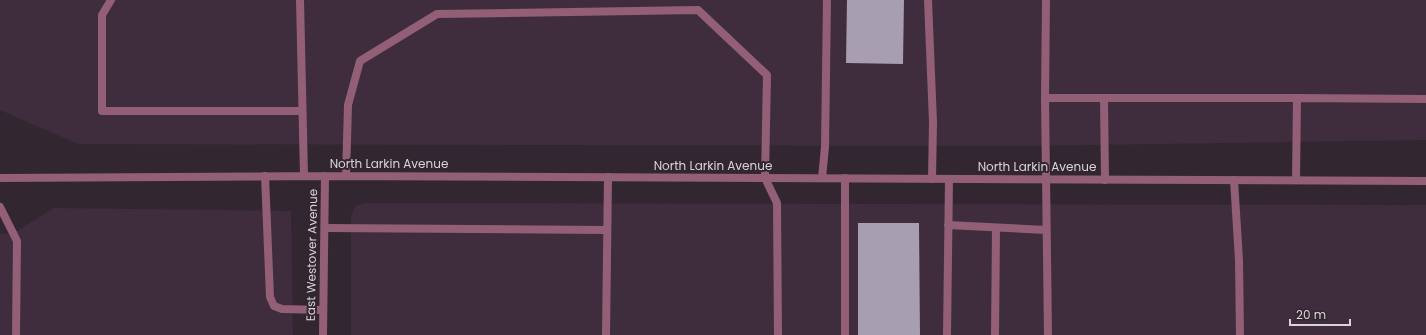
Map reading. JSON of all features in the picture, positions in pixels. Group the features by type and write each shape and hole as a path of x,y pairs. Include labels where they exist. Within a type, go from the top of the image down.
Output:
{"street":[{"path":"111,0 102,16 102,111 302,111"},
{"path":"300,0 304,176"},
{"path":"822,178 825,127 827,0"},
{"path":"928,0 933,122 932,179"},
{"path":"1046,0 1045,179 1048,335"},
{"path":"346,176 348,105 360,61 437,14 698,10 767,75 765,178 777,203 778,335"},
{"path":"1045,98 1426,99"},
{"path":"1104,98 1105,180"},
{"path":"1296,180 1297,98"},
{"path":"265,176 270,297 274,306 282,309 323,310"},
{"name":"East Westover Avenue","path":"323,335 325,176"},
{"name":"North Larkin Avenue","path":"0,178 346,176 1426,181"},
{"path":"606,335 608,177"},
{"path":"845,178 845,335"},
{"path":"947,335 949,179"},
{"path":"1234,180 1239,260 1240,335"},
{"path":"0,207 17,241 16,335"},
{"path":"948,225 996,229 1046,230"},
{"path":"325,228 607,230"},
{"path":"995,335 996,229"}],"shaded area":[{"path":"0,0 1426,0 1426,140 1027,146 78,144 0,110"},
{"path":"364,203 1426,205 1426,335 351,335 351,216 355,207"},
{"path":"54,208 291,211 293,335 0,335 0,234 14,233"}],"building":[{"path":"847,0 904,0 903,64 846,63"},
{"path":"858,223 919,223 920,335 858,335"}]}
